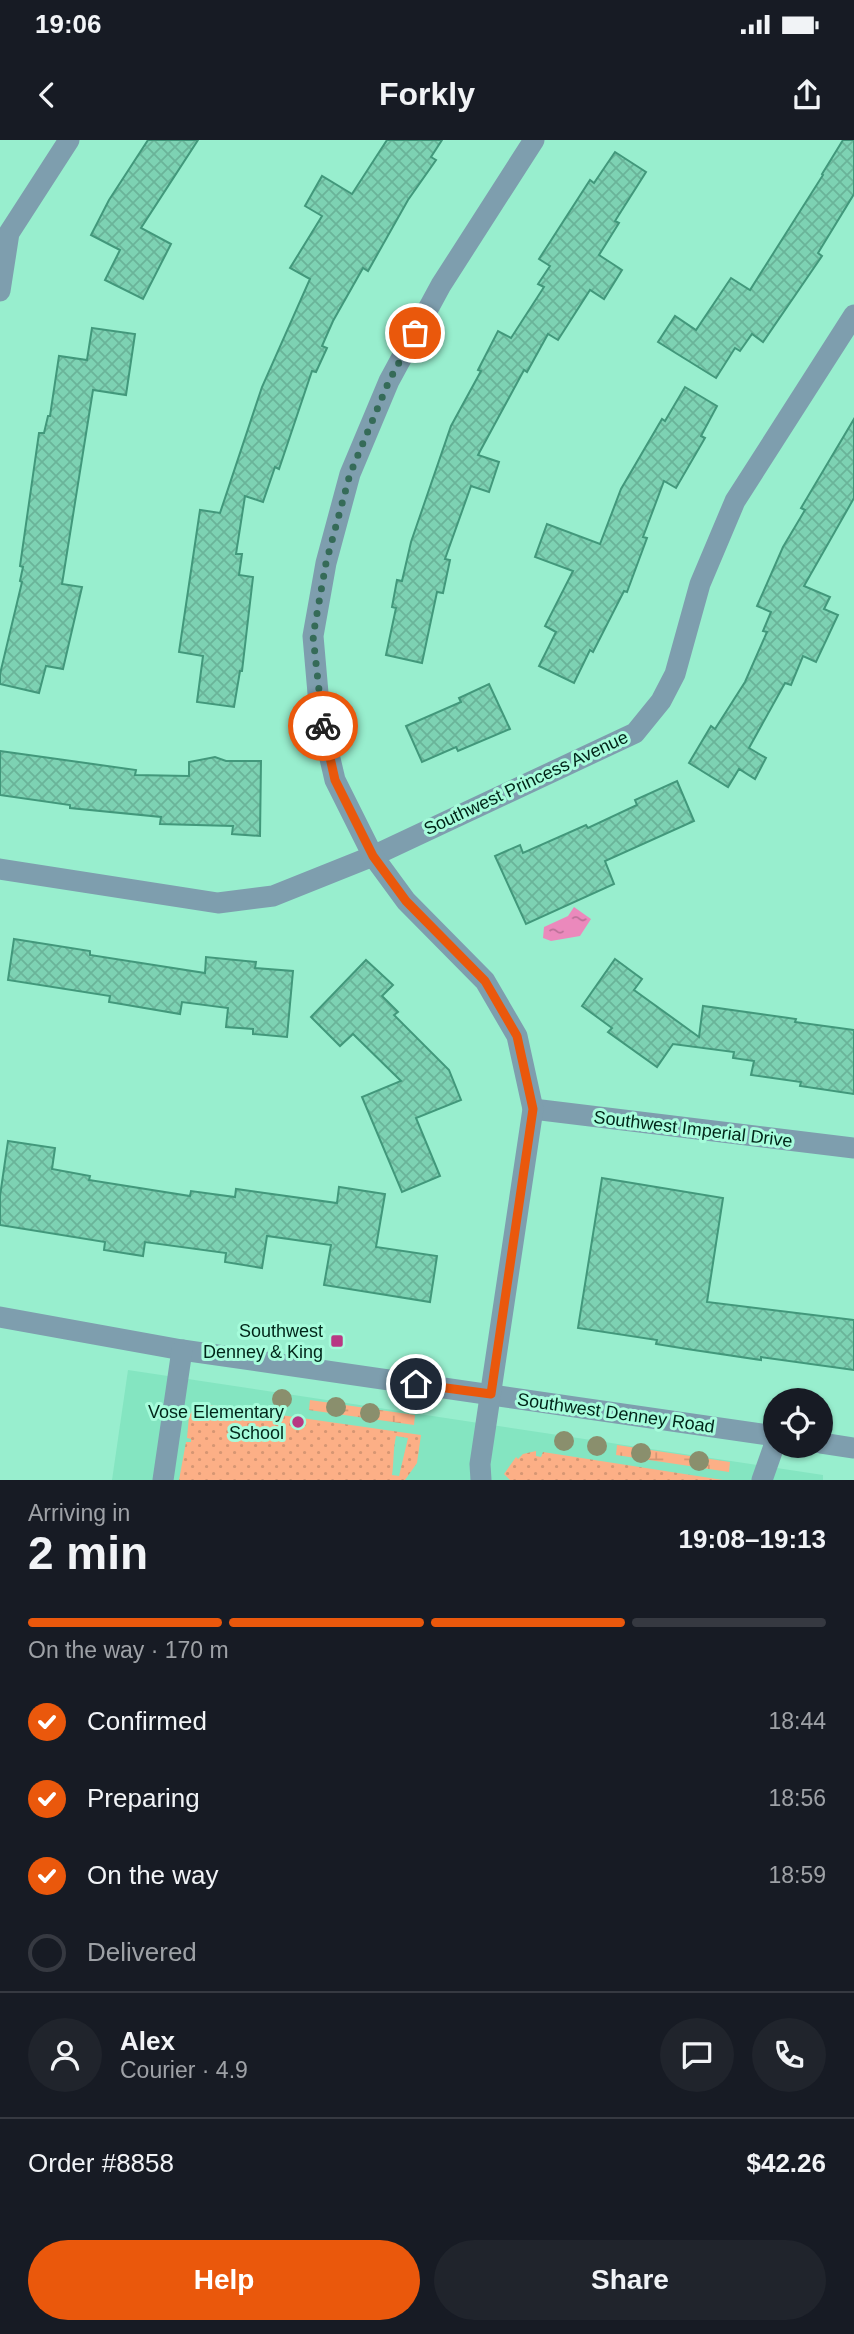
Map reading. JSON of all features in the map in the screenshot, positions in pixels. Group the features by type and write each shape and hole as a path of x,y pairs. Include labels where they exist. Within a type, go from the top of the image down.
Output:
{"street":[{"path":"0,291 5,231 69,140"},
{"path":"481,1480 480,1464 533,1109 517,1036 485,981 406,901 373,856 335,780 320,716 313,636 326,563 350,474 389,381 441,285 534,140"},
{"name":"Southwest Princess Avenue","path":"0,869 218,903 273,896 373,856 635,733 661,701 675,674 701,584 735,501 854,315"},
{"name":"Southwest Imperial Drive","path":"533,1109 854,1148"},
{"name":"Southwest Denney Road","path":"0,1317 181,1350 763,1434"},
{"path":"163,1480 181,1350"},
{"path":"833,1445 854,1448"},
{"path":"762,1480 770,1458"}],"shaded area":[{"name":"Vose Elementary School","path":"128,1370 823,1475 823,1480 112,1480"}],"green space":[{"path":"310,1400 415,1415 414,1425 309,1410"},
{"path":"197,1403 421,1435 417,1463 405,1480 179,1480 186,1442 191,1442 191,1439 187,1438 189,1416","holes":["396,1436 408,1438 399,1476 392,1475"]},
{"path":"617,1445 730,1462 729,1472 616,1455"},
{"path":"536,1451 536,1456 541,1457 543,1452 723,1480 510,1480 504,1474 516,1457 518,1459 523,1454"}],"water":[{"path":"574,907 591,919 580,936 551,941 543,938 544,927 568,916"}],"building":[{"path":"148,140 198,140 141,228 171,244 143,299 105,280 120,250 91,235 109,200"},
{"path":"387,140 442,140 431,157 436,160 408,200 368,271 363,268 333,321 322,346 327,348 316,372 312,371 279,469 275,467 263,502 245,496 236,554 242,554 239,575 253,577 242,671 234,707 197,702 203,656 179,652 200,510 220,513 262,387 310,279 290,268 322,216 305,206 322,176 352,194"},
{"path":"843,140 854,140 854,194 818,253 822,256 763,342 752,334 740,351 735,348 716,378 658,342 675,316 696,330 731,278 750,290"},
{"path":"615,152 646,172 615,221 619,223 599,255 622,270 604,299 590,290 558,340 548,334 527,372 524,370 478,455 499,462 489,492 471,486 445,559 450,560 443,593 437,592 422,663 386,655 396,608 392,607 397,580 402,581 411,542 451,426 481,371 478,370 498,331 511,338 544,287 538,284 550,266 539,259 590,180 594,183"},
{"path":"92,328 135,334 126,395 93,390 62,584 82,587 63,669 46,666 39,693 0,684 0,674 22,582 23,567 20,566 39,433 44,433 50,416 59,356 87,360"},
{"path":"685,387 717,406 701,436 705,438 676,488 664,481 643,537 647,538 627,592 624,591 574,683 539,666 556,632 545,626 573,571 535,557 547,524 600,544 621,489 662,419 665,421"},
{"path":"854,419 854,498 804,586 830,597 824,609 838,615 816,662 803,656 791,685 785,683 749,748 766,758 755,779 739,769 728,787 689,763 711,726 715,729 745,682 767,632 763,631 771,612 757,606 783,547 805,510 801,508"},
{"path":"489,684 510,729 458,751 456,747 422,762 406,726 461,702 459,698"},
{"path":"0,751 136,770 135,775 189,776 189,762 215,757 226,761 261,761 260,836 232,834 233,826 160,824 161,817 70,808 70,805 0,795"},
{"path":"677,781 694,821 605,861 614,884 526,924 495,856 520,845 523,853 586,825 588,828 637,805 635,800"},
{"path":"14,939 90,951 90,955 205,973 206,957 256,962 255,968 293,971 287,1037 253,1034 253,1029 226,1027 228,1008 182,1002 180,1014 109,1002 110,996 8,980"},
{"path":"615,959 642,979 634,990 699,1037 703,1006 854,1030 854,1094 800,1086 801,1082 751,1075 754,1061 733,1058 734,1052 673,1044 657,1067 608,1032 612,1028 582,1006"},
{"path":"366,960 393,985 382,996 398,1012 394,1015 449,1070 461,1100 416,1118 440,1176 402,1192 362,1097 401,1081 353,1034 340,1046 311,1017"},
{"path":"8,1141 55,1148 52,1169 90,1176 89,1180 190,1196 191,1191 235,1197 236,1189 337,1203 339,1187 385,1194 376,1247 437,1256 430,1302 324,1285 331,1245 267,1236 262,1268 225,1262 226,1253 145,1242 143,1256 104,1250 105,1242 0,1225 0,1196"},
{"path":"602,1178 723,1198 707,1302 854,1320 854,1370 687,1349 656,1344 657,1340 578,1328"}],"way so far":[{"path":"323,726 313,636 326,563 350,474 389,381 415,333"}],"place":[{"name":"Southwest Denney & King","path":"337,1341"},
{"name":"Vose Elementary School","path":"298,1422"}],"route":[{"path":"323,726 335,780 373,856 406,901 485,981 517,1036 533,1109 491,1394 416,1384"}]}
